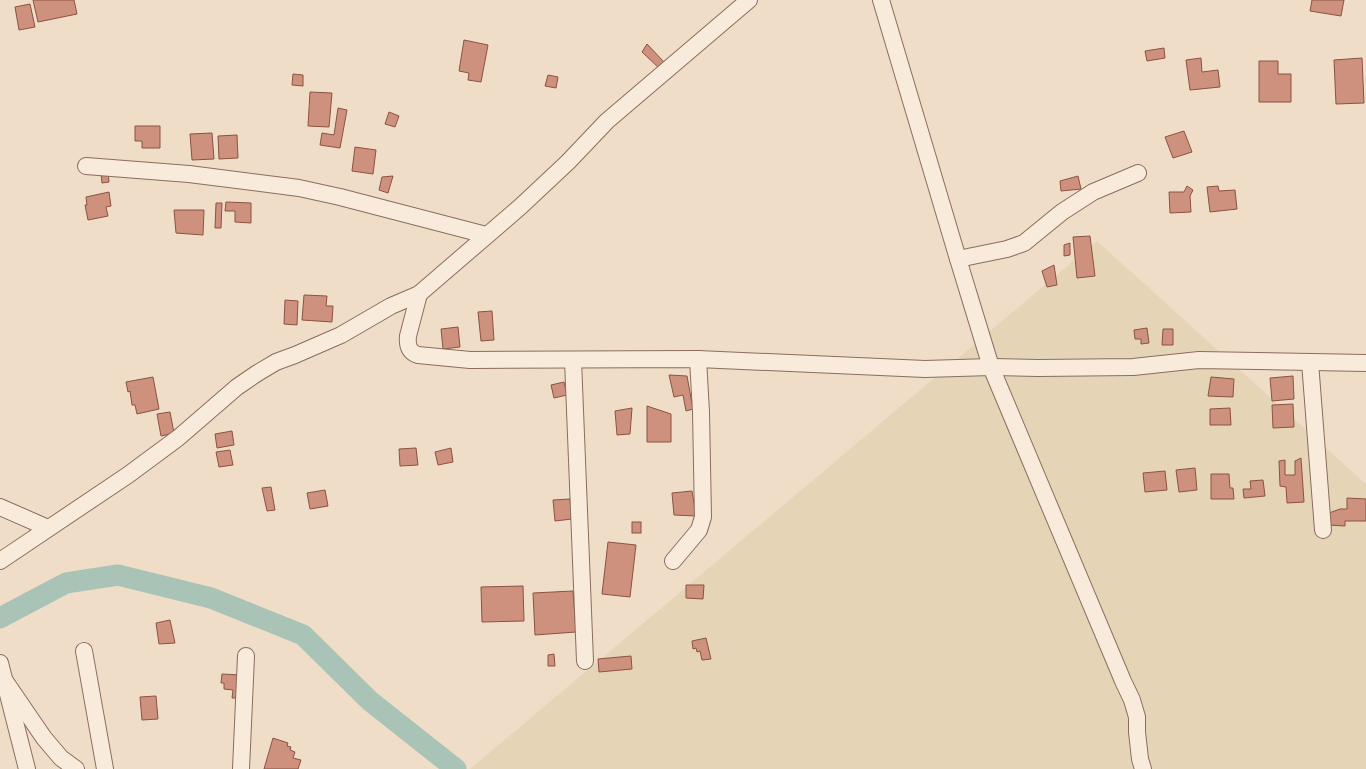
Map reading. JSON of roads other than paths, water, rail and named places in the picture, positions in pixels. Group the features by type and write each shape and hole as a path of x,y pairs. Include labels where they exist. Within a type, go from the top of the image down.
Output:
{"street":[{"path":"0,561 128,476 178,438 237,387 256,374 276,362 301,353 341,335 391,306 419,294 520,207 568,162 607,121 748,0"},
{"path":"881,0 991,367 1132,700 1137,717 1140,759 1143,769"},
{"path":"86,166 189,174 299,188 340,197 486,235"},
{"path":"958,259 1007,249 1024,243 1062,212 1093,192 1138,173"},
{"path":"419,294 407,342 408,347 414,354 470,360 698,359 925,369 991,367 1133,367 1200,360 1366,363"},
{"path":"673,561 699,530 703,517 702,445 698,359"},
{"path":"573,360 585,661"},
{"path":"1310,362 1323,530"},
{"path":"0,507 48,528"},
{"path":"84,651 105,769"},
{"path":"241,769 246,656"},
{"path":"0,663 27,769"},
{"path":"5,681 44,738 61,758 76,769"}],"waterway":[{"path":"0,618 66,583 118,575 211,598 303,635 370,701 456,769"}]}
